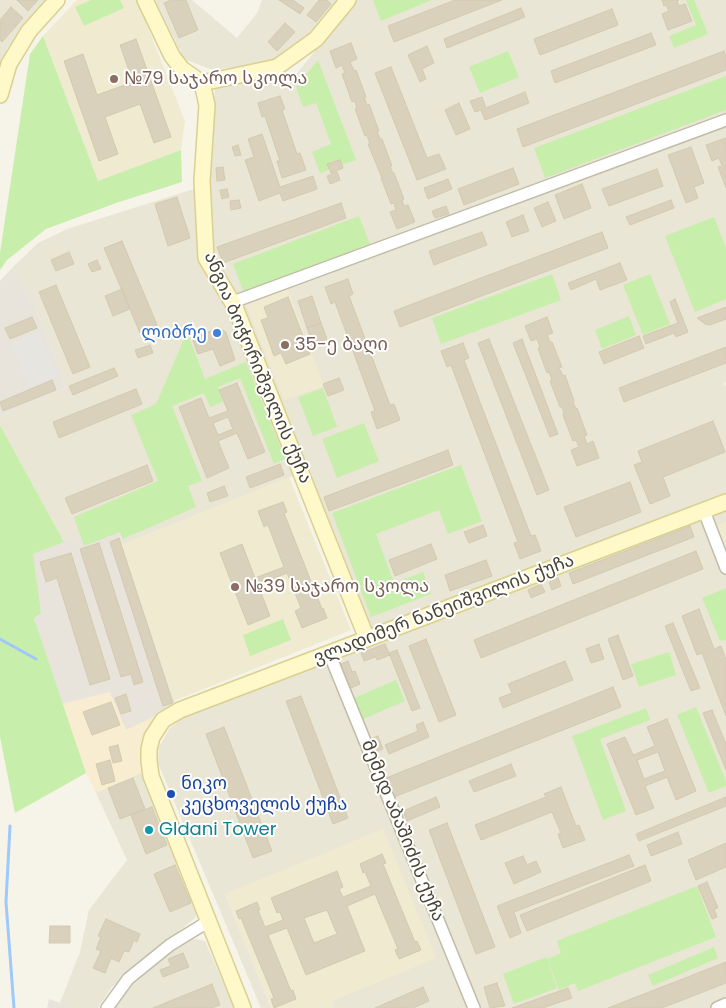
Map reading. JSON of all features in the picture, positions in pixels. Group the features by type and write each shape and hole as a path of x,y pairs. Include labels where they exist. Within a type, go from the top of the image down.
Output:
{"street":[{"path":"0,94 9,64 19,47 29,31 57,0"},
{"path":"145,0 172,56 182,69 202,84 277,67 316,39 348,0"},
{"name":"ანგია ბოჭორიშვილის ქუჩა","path":"202,84 207,106 202,181 206,258 233,302 368,639"},
{"path":"233,302 726,120"},
{"name":"ვლადიმერ ნანეიშვილის ქუჩა","path":"209,921 151,776 149,749 152,736 163,720 180,710 726,502"},
{"path":"704,511 726,568"},
{"name":"მემედ აბაშიძის ქუჩა","path":"329,653 474,1008"},
{"path":"107,1008 128,979 170,945 209,921 243,1008"},
{"path":"717,1008 726,1004"}],"shaded area":[{"path":"0,0 51,0 7,48 0,77"},
{"name":"№79 საჯარო სკოლა","path":"77,0 137,0 185,121 181,150 98,182 43,36"},
{"path":"155,0 192,0 237,38 257,13 262,0 337,0 306,37 272,62 213,70 184,59"},
{"path":"356,0 726,0 726,382 724,383 726,387 726,495 369,632 209,257 207,211 215,87 271,75 290,82"},
{"path":"194,189 201,263 232,316 296,475 122,545 114,521 64,542 0,425 0,416 66,388 34,303 12,268 38,243 67,229"},
{"path":"12,268 34,303 66,388 0,416 0,281"},
{"name":"35-ე ბაღი","path":"287,288 324,386 284,400 246,305"},
{"path":"40,331 58,376 28,387 11,343"},
{"name":"№39 საჯარო სკოლა","path":"289,477 351,630 174,701 122,545"},
{"path":"726,511 726,522 717,526 726,549 726,1008 334,1008 331,1001 225,894 271,1008 261,1008 158,763 159,747 170,728 189,713"},
{"path":"114,521 176,706 126,730 110,692 62,704 34,618 33,554"},
{"path":"726,522 726,549 717,526"},
{"path":"110,692 161,713 145,771 96,793 86,773 62,704"},
{"path":"145,771 200,908 196,917 111,988 98,1008 74,1008 60,1003 80,952 89,910 127,860 96,793"},
{"path":"383,829 436,958 332,1001 334,1008 271,1008 225,894"},
{"path":"189,938 205,941 234,1008 113,1008 136,980"},
{"path":"49,999 60,1003 74,1008 47,1008"}],"green space":[{"path":"91,0 120,0 124,8 84,26 75,7"},
{"path":"373,0 432,0 381,21"},
{"path":"686,0 694,0 708,34 674,48 669,36 696,25"},
{"path":"43,36 98,181 181,150 182,182 116,203 46,229 7,260 0,270 0,253 30,54"},
{"path":"508,51 519,77 480,93 469,67"},
{"path":"318,60 356,160 320,173 312,152 331,144 316,103 303,107 296,87"},
{"path":"726,76 726,110 545,178 534,148"},
{"path":"359,216 370,244 244,293 233,264"},
{"path":"714,217 726,248 726,299 695,312 665,236"},
{"path":"552,274 561,300 441,344 432,318"},
{"path":"650,274 670,324 643,335 623,285"},
{"path":"629,316 636,335 602,349 595,330"},
{"path":"187,332 205,379 246,362 285,459 274,464 240,378 218,387 223,402 210,407 204,393 172,406 202,481 188,486 196,507 123,539 120,532 84,546 74,517 158,481 131,415 156,404"},
{"path":"323,388 337,427 313,436 298,397"},
{"path":"364,423 379,461 337,478 322,439"},
{"path":"0,425 64,542 33,554 41,613 34,618 86,773 15,813 0,737"},
{"path":"461,465 482,521 448,534 439,510 376,534 394,583 423,572 431,594 371,617 332,513"},
{"path":"726,588 726,643 725,640 720,641 702,598"},
{"path":"283,619 291,640 250,656 243,635"},
{"path":"669,652 676,675 639,687 631,664"},
{"path":"396,680 405,701 361,720 352,699"},
{"path":"696,707 726,781 726,786 709,793 677,715"},
{"path":"646,708 650,720 600,739 626,811 603,820 572,736"},
{"path":"697,886 716,937 578,991 575,983 559,990 547,959 561,953 557,941"},
{"path":"714,947 718,958 653,986 648,975"},
{"path":"546,957 557,988 514,1004 503,974"}],"building":[{"path":"17,0 38,0 28,11"},
{"path":"171,0 186,0 198,30 179,38 164,3"},
{"path":"279,0 293,0 304,8 300,14"},
{"path":"319,0 327,0 331,4 316,22 307,15"},
{"path":"455,0 502,0 394,42 388,26"},
{"path":"662,0 679,0 677,1 679,6 685,4 692,21 668,30 662,14 669,11 666,5 664,6"},
{"path":"11,7 23,18 2,42 0,40 0,20"},
{"path":"521,8 525,17 447,48 444,39"},
{"path":"612,9 618,25 540,55 534,39"},
{"path":"285,23 295,32 277,51 268,42"},
{"path":"651,33 656,45 555,83 551,71"},
{"path":"136,39 171,137 154,143 140,104 105,117 118,154 99,161 64,61 83,54 97,95 133,82 120,45"},
{"path":"351,43 357,59 350,62 354,71 356,70 367,105 369,104 379,131 377,131 392,166 390,167 404,199 402,200 404,206 408,205 415,222 397,229 390,212 396,210 394,203 391,204 368,144 370,144 367,135 365,136 355,109 357,109 355,101 352,102 342,74 345,73 342,65 336,68 330,51"},
{"path":"427,46 434,63 422,69 426,79 420,82 408,55"},
{"path":"724,51 726,70 523,147 517,129"},
{"path":"391,67 427,158 439,154 446,169 417,180 375,73"},
{"path":"525,92 529,103 485,120 481,110 475,112 470,101 482,97 486,108"},
{"path":"280,96 285,109 282,110 297,154 300,153 306,170 282,178 277,161 280,161 265,116 262,117 258,103"},
{"path":"459,103 470,129 456,135 445,110"},
{"path":"262,134 280,187 313,176 317,189 283,201 280,193 259,201 245,160 254,157 248,139"},
{"path":"726,138 726,188 718,167 722,166 719,158 712,161 706,145"},
{"path":"238,145 241,155 235,156 232,147"},
{"path":"691,147 704,183 694,187 698,198 686,203 668,155"},
{"path":"340,160 343,168 331,173 327,164"},
{"path":"223,167 225,180 217,181 216,168"},
{"path":"513,168 519,184 464,205 458,189"},
{"path":"657,169 663,186 609,206 602,189"},
{"path":"337,172 340,180 330,184 327,176"},
{"path":"448,179 452,189 428,199 424,188"},
{"path":"582,184 591,208 564,219 555,195"},
{"path":"227,189 229,197 222,199 220,190"},
{"path":"177,197 190,238 168,246 155,204"},
{"path":"239,200 241,208 231,210 230,201"},
{"path":"671,200 674,208 630,225 626,217"},
{"path":"548,202 556,221 542,227 534,208"},
{"path":"341,203 346,218 223,263 217,247"},
{"path":"446,206 449,214 435,218 432,211"},
{"path":"523,215 529,231 512,237 506,222"},
{"path":"482,232 487,245 434,265 429,251"},
{"path":"602,232 608,248 400,327 394,311"},
{"path":"122,241 157,325 140,333 104,248"},
{"path":"69,252 74,264 56,271 51,260"},
{"path":"97,260 101,269 92,272 88,264"},
{"path":"620,263 627,280 600,290 596,279 571,290 568,283"},
{"path":"348,279 353,294 349,296 390,405 394,404 400,420 377,429 371,412 375,411 335,302 331,304 325,287"},
{"path":"56,285 90,367 73,374 39,292"},
{"path":"122,289 130,309 113,316 105,296"},
{"path":"312,296 321,323 307,328 298,301"},
{"path":"288,297 310,354 286,364 281,353 274,356 261,320 268,318 264,307"},
{"path":"675,299 688,332 676,337 674,333 646,344 643,336 678,323 670,302"},
{"path":"726,307 726,319 710,325 697,318"},
{"path":"32,317 37,328 10,339 5,328"},
{"path":"547,317 553,333 547,335 550,342 552,342 562,367 559,368 563,376 565,375 573,402 587,435 584,436 587,444 593,441 599,458 577,466 571,450 579,447 576,440 573,441 563,415 562,407 560,407 550,381 552,380 549,372 547,373 538,348 540,347 537,339 531,341 525,326"},
{"path":"321,323 327,339 313,344 307,328"},
{"path":"219,328 226,332 235,360 220,366 213,349 198,354 192,338"},
{"path":"639,336 644,348 604,364 599,352"},
{"path":"489,339 549,490 537,495 478,343"},
{"path":"522,339 558,434 550,437 513,343"},
{"path":"463,343 469,358 464,360 531,536 535,535 541,551 520,559 514,543 518,542 451,365 447,367 441,351"},
{"path":"150,345 153,353 138,358 135,350"},
{"path":"726,347 726,363 624,402 619,388"},
{"path":"114,368 118,376 73,395 69,386"},
{"path":"339,378 344,390 328,396 323,384"},
{"path":"52,380 56,390 3,411 0,402"},
{"path":"237,383 265,452 248,459 237,433 218,441 229,468 207,478 179,407 201,398 209,418 228,411 219,390","holes":["228,417 233,429 218,435 213,423"]},
{"path":"136,389 142,404 59,438 53,422"},
{"path":"713,421 725,452 663,477 670,496 650,504 634,465 642,462 638,451"},
{"path":"448,450 453,465 329,511 324,497"},
{"path":"280,464 284,475 250,488 246,477"},
{"path":"147,465 153,481 72,514 65,498"},
{"path":"630,482 641,512 576,537 564,507"},
{"path":"224,486 228,496 210,502 207,493"},
{"path":"283,502 287,512 284,513 327,618 302,628 295,611 301,608 287,573 258,585 270,616 248,625 220,553 242,544 255,578 284,567 268,525 264,527 258,511"},
{"path":"483,525 487,536 469,543 464,532"},
{"path":"690,526 694,537 573,584 569,573"},
{"path":"119,538 173,703 163,706 110,542"},
{"path":"99,543 143,682 134,685 131,674 121,677 80,549"},
{"path":"431,544 437,559 395,576 389,560"},
{"path":"696,551 703,569 481,658 474,640"},
{"path":"71,553 110,679 90,685 57,578 46,582 40,562"},
{"path":"486,560 492,576 450,591 445,575"},
{"path":"558,578 561,586 552,590 549,582"},
{"path":"541,584 545,592 531,598 528,590"},
{"path":"699,609 714,649 721,646 726,660 726,716 702,653 697,655 682,616"},
{"path":"673,623 700,688 691,691 665,626"},
{"path":"618,635 633,676 623,680 608,639"},
{"path":"426,639 456,715 439,722 409,646"},
{"path":"385,644 390,655 377,660 376,657 364,661 361,653"},
{"path":"599,644 604,659 591,663 586,649"},
{"path":"397,650 420,708 412,711 389,653"},
{"path":"348,661 352,672 355,671 360,684 349,689 339,665"},
{"path":"565,661 573,680 503,708 499,698 512,693 508,684"},
{"path":"613,687 621,707 394,797 386,778"},
{"path":"126,694 131,711 121,714 115,698"},
{"path":"301,696 348,818 333,824 286,701"},
{"path":"111,702 120,725 92,735 83,712"},
{"path":"712,710 726,744 726,770 703,713"},
{"path":"667,719 696,791 676,800 667,777 645,786 654,808 636,815 607,744 625,737 633,755 655,746 647,727","holes":["658,752 665,771 644,779 637,760"]},
{"path":"423,722 429,737 389,754 385,745 418,731 416,725"},
{"path":"224,727 272,851 253,858 206,734"},
{"path":"378,736 383,749 373,753 368,740"},
{"path":"118,745 122,761 113,763 109,747"},
{"path":"110,760 115,781 102,785 96,764"},
{"path":"511,764 516,776 474,792 469,781"},
{"path":"133,778 145,809 120,819 108,788"},
{"path":"561,787 576,826 579,825 585,840 563,848 558,834 561,833 552,812 481,840 475,825 546,797 544,794"},
{"path":"436,797 440,807 407,821 403,811"},
{"path":"726,797 726,806 639,841 636,834"},
{"name":"Gldani Tower","path":"152,807 167,845 146,854 131,815"},
{"path":"447,823 495,947 476,954 429,830"},
{"path":"678,832 682,844 651,856 647,845"},
{"path":"726,843 726,867 696,880 688,860"},
{"path":"382,854 386,863 383,864 415,942 417,941 421,950 399,959 395,950 398,949 375,894 347,906 365,951 306,975 287,928 268,935 296,999 274,1008 271,999 274,998 241,918 239,919 236,911 257,902 265,927 283,920 280,912 277,913 271,898 337,871 343,887 339,889 343,897 371,886 360,864","holes":["327,910 337,934 314,943 304,918"]},
{"path":"629,855 634,866 514,912 521,933 510,938 497,906"},
{"path":"523,856 527,865 536,861 541,872 514,884 505,863"},
{"name":"Gldani Tower","path":"175,865 191,903 170,912 154,874"},
{"path":"645,865 651,881 527,931 520,915"},
{"path":"707,882 718,908 714,909 717,917 712,919 698,886"},
{"path":"106,919 140,934 137,942 134,940 129,952 124,951 119,962 111,958 105,973 93,968 101,951 96,949 101,937 98,936"},
{"path":"50,926 70,926 70,943 49,943"},
{"path":"183,953 189,967 163,977 160,970 171,966 168,959"},
{"path":"726,962 726,983 662,1008 608,1008"},
{"path":"497,983 505,1006 490,1008 484,987"},
{"path":"212,984 220,1005 212,1008 153,1008"},
{"path":"423,987 429,1001 413,1008 375,1008"},
{"path":"568,988 572,998 543,1008 512,1008"}],"waterway":[{"path":"0,639 36,659"},
{"path":"10,826 6,902 14,1008"}],"place":[{"name":"№79 საჯარო სკოლა","path":"114,79"},
{"name":"ლიბრე","path":"217,333"},
{"name":"35-ე ბაღი","path":"285,345"},
{"name":"№39 საჯარო სკოლა","path":"235,587"},
{"name":"ნიკო კეცხოველის ქუჩა","path":"171,794"},
{"name":"Gldani Tower","path":"149,830"}]}
